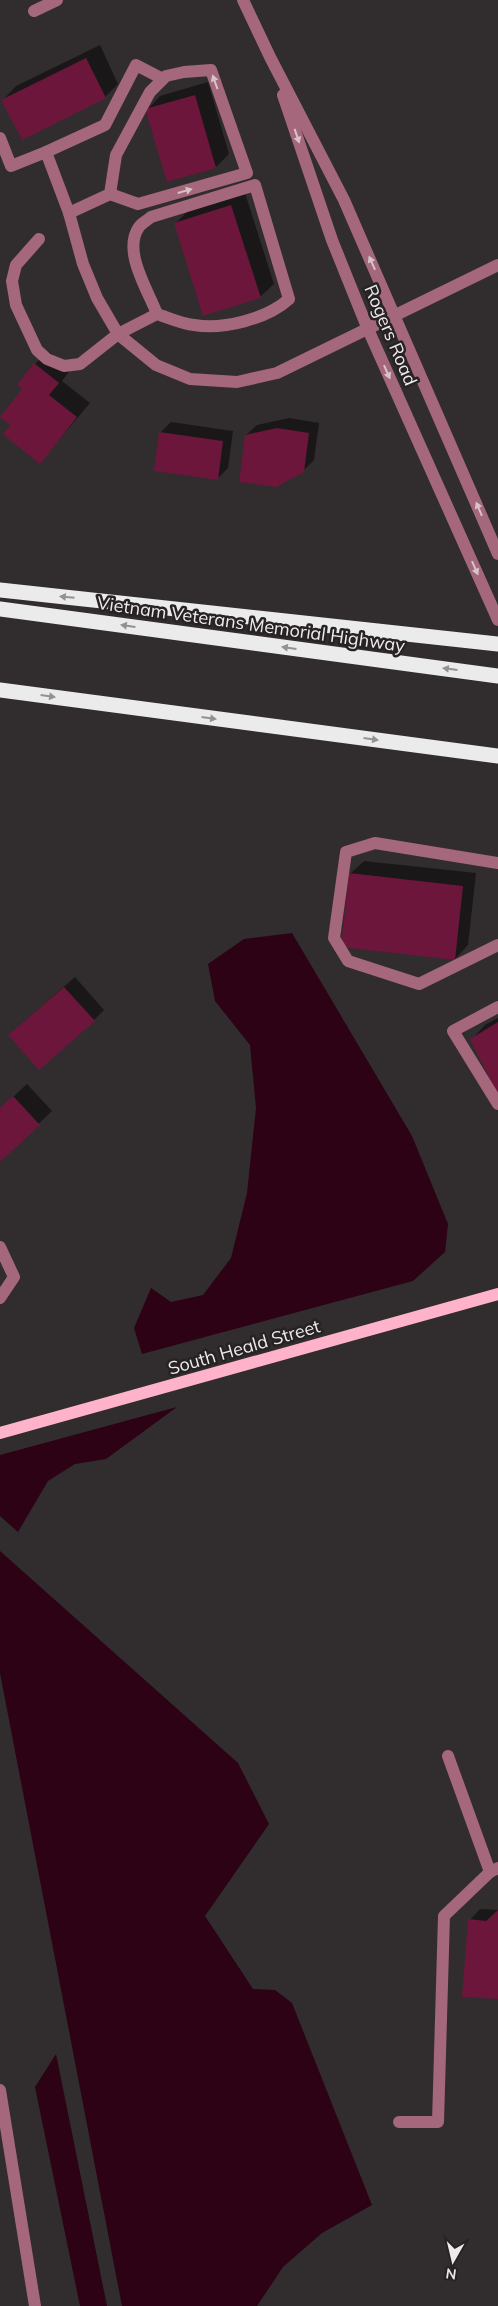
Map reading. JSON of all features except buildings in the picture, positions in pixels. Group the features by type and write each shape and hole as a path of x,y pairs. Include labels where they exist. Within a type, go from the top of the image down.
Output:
{"highway":[{"path":"0,590 498,644"},
{"name":"Vietnam Veterans Memorial Highway","path":"0,609 498,676"},
{"path":"0,690 498,756"}],"main road":[{"name":"South Heald Street","path":"0,1433 498,1294"}],"street":[{"path":"34,10 57,0"},
{"name":"Rogers Road","path":"243,0 270,57 344,200 498,554"},
{"name":"Rogers Road","path":"270,57 332,240 367,327 498,619"},
{"path":"0,138 11,166 105,125 136,65 163,79"},
{"path":"69,213 110,194 138,204 247,173 211,70 184,72 166,76 150,92 116,155 110,194"},
{"path":"46,152 69,213 83,264 97,298 118,334 156,365 190,379 237,382 277,373 367,327 498,265"},
{"path":"39,239 16,265 12,281 16,305 37,350 47,359 64,366 80,364 118,334 157,314 192,325 209,327 253,320 279,308 289,299 255,185 151,217 139,227 133,243 137,268 157,314"},
{"path":"498,863 375,843 346,852 334,938 348,961 418,984 498,945"},
{"path":"498,1007 453,1031 498,1104"},
{"path":"0,1247 14,1276 0,1298"},
{"path":"399,2122 438,2122 444,1916 494,1870 448,1756"},
{"path":"0,2090 35,2306"}],"shaded area":[{"path":"292,933 412,1136 448,1224 445,1252 413,1281 142,1354 134,1328 151,1288 171,1302 203,1295 231,1258 247,1193 256,1108 250,1045 215,1001 208,964 244,939"},
{"path":"177,1407 106,1459 75,1464 48,1481 18,1532 0,1516 0,1455"},
{"path":"0,1551 238,1763 269,1824 205,1916 253,1989 275,1990 292,2003 372,2205 322,2233 283,2267 257,2306 122,2306 0,1673"},
{"path":"56,2054 107,2306 80,2306 35,2087"}]}
